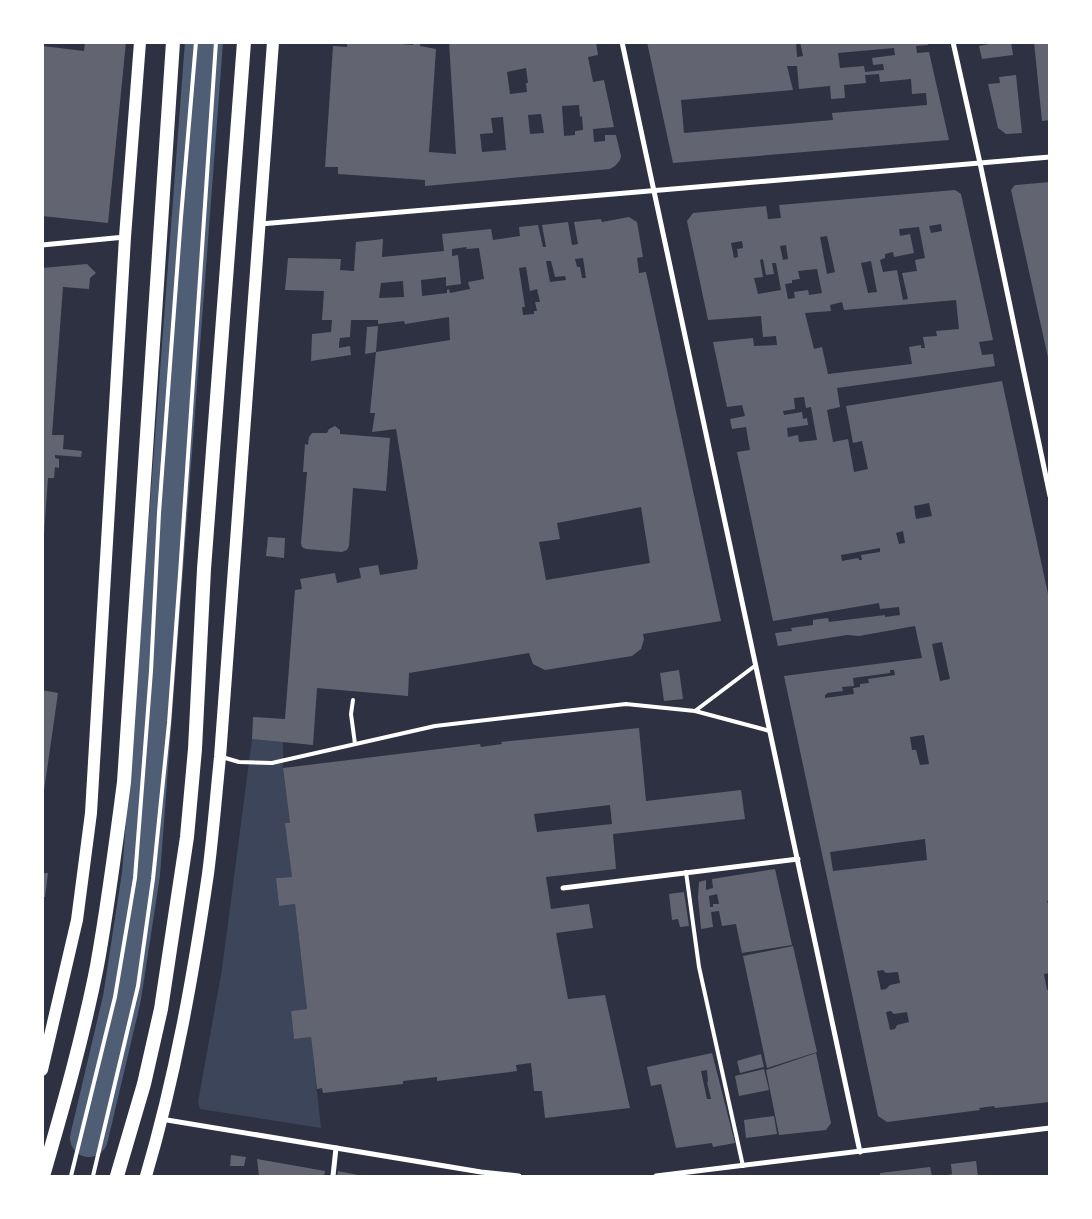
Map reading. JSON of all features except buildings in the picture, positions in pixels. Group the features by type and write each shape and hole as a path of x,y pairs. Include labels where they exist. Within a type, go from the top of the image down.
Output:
{"highway":[{"path":"43,1176 81,1037 96,968 110,886 124,782 174,42"},
{"path":"117,1176 144,1084 162,1009 187,836 195,749 204,568 244,42"}],"main road":[{"path":"42,1070 77,920 91,814 125,237 140,42"},
{"path":"146,1176 170,1087 192,976 208,872 220,757 273,42"}],"street":[{"path":"622,42 860,1152"},
{"path":"953,42 1050,496"},
{"path":"260,224 1050,157"},
{"path":"42,244 125,237"},
{"path":"563,888 798,859"},
{"path":"161,1119 481,1174 519,1176"},
{"path":"656,1176 1050,1128"},
{"path":"332,1176 336,1148"}],"lane":[{"path":"71,1176 115,997 134,878 151,671 159,513 196,42"},
{"path":"93,1176 138,986 155,860 180,574 202,226 216,42"},
{"path":"695,711 756,665"},
{"path":"353,700 351,714 355,744"},
{"path":"220,757 238,762 272,763 435,726 626,704 695,711 770,731"},
{"path":"686,872 699,967 742,1166"}],"shaded area":[{"path":"252,739 283,742 283,768 290,823 286,823 292,877 276,878 279,906 295,904 307,1009 291,1011 294,1038 311,1037 321,1128 200,1109 198,1102 222,969"}],"waterway":[{"path":"89,1138 122,998 141,874 204,42"}]}
